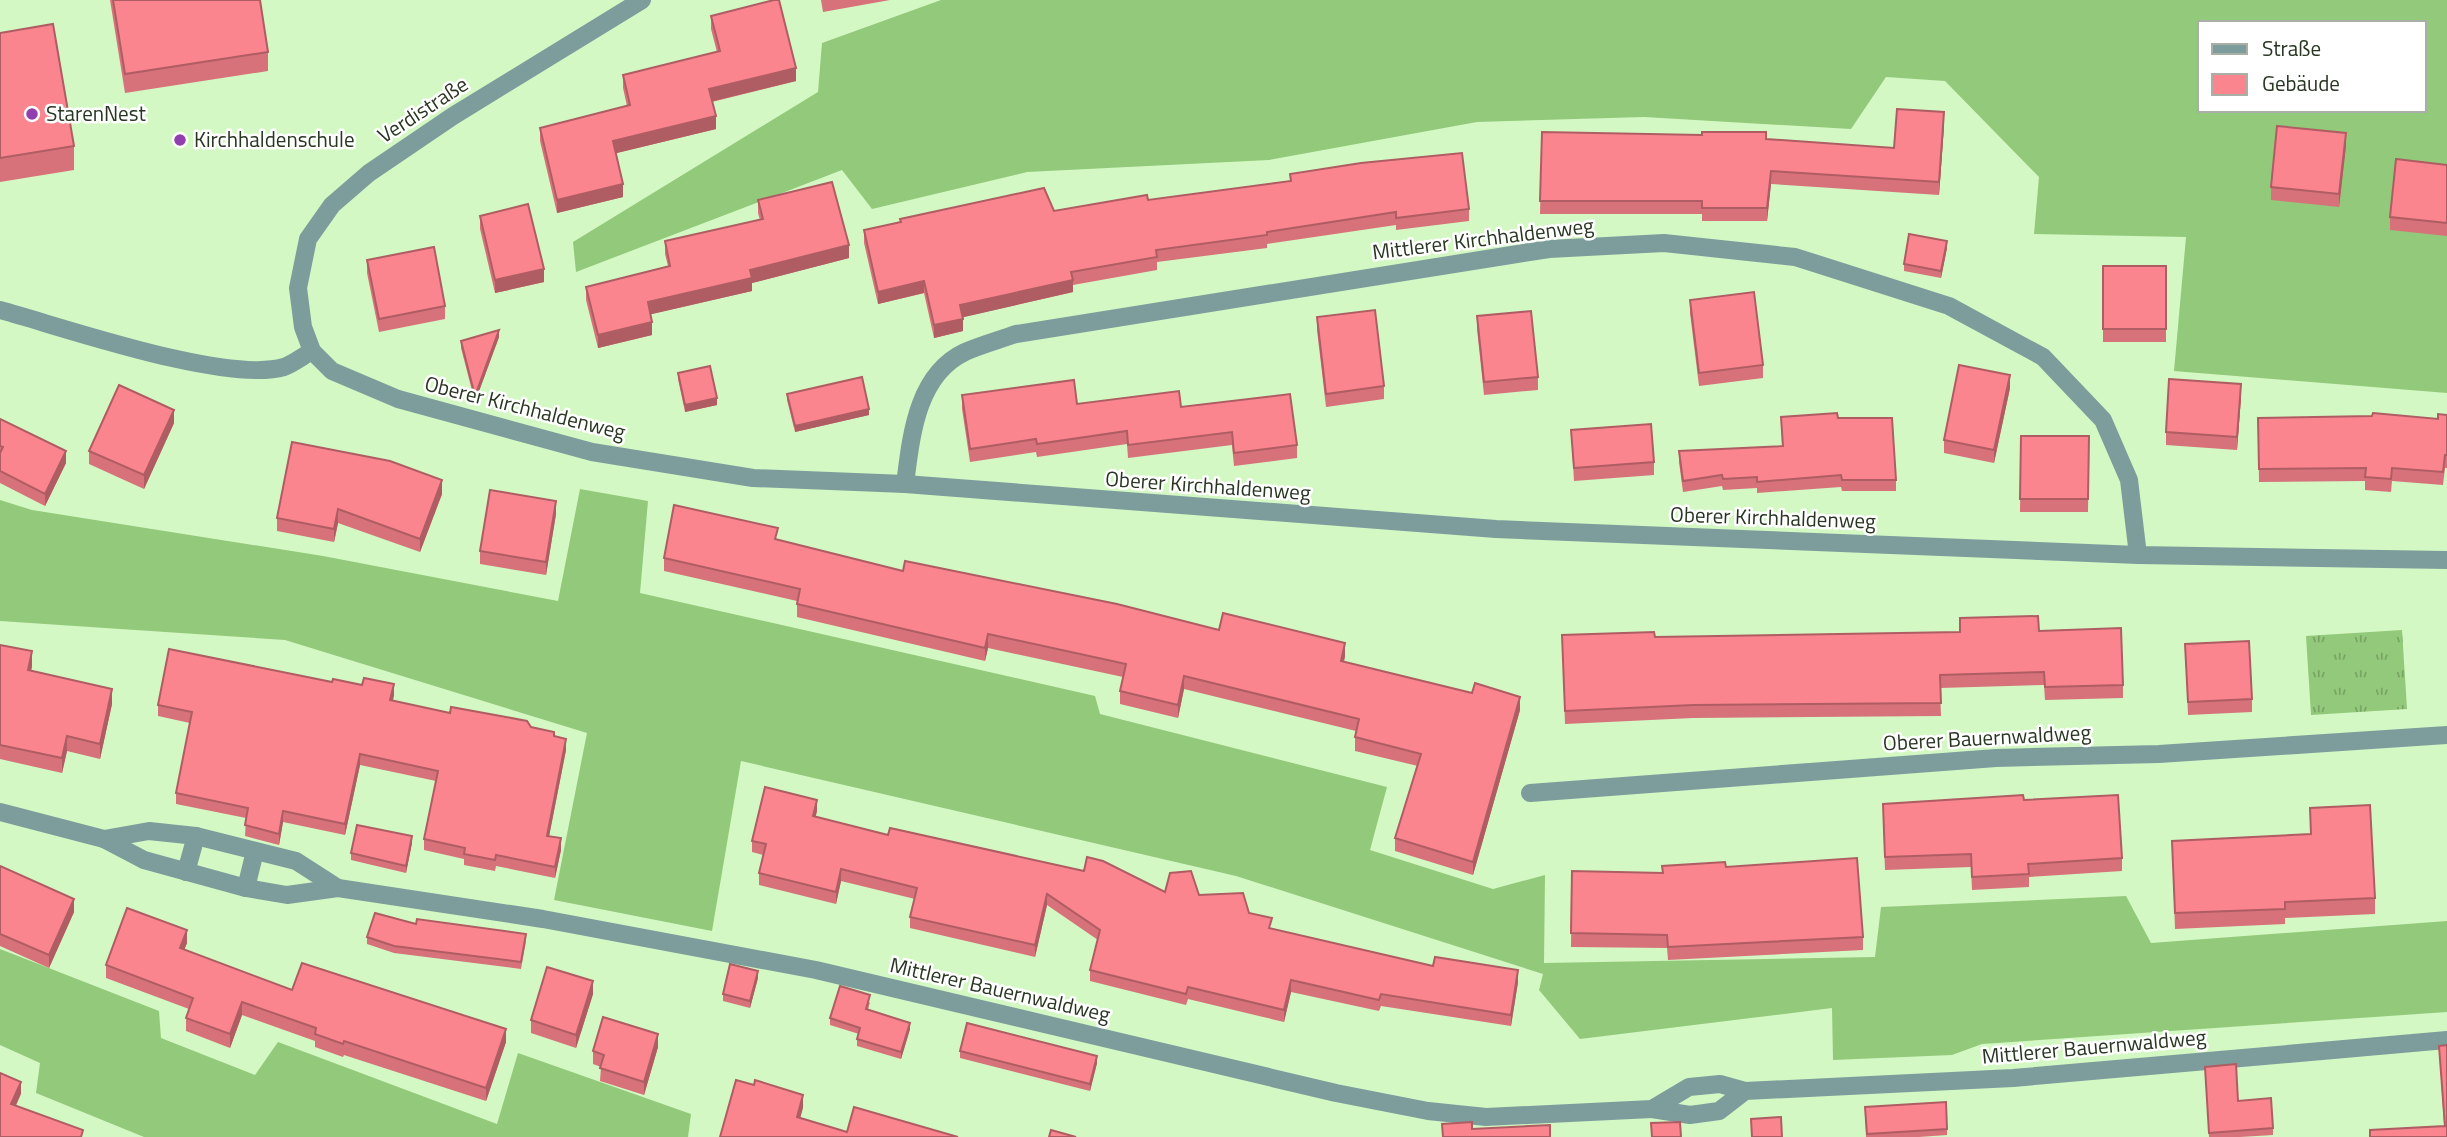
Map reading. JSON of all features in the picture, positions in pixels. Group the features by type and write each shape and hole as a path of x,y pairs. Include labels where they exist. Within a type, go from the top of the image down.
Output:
{"street":[{"name":"Verdistraße","path":"312,351 303,327 298,288 308,239 331,205 369,173 453,116 642,0"},
{"name":"Mittlerer Kirchhaldenweg","path":"905,484 913,427 929,383 962,354 1016,334 1549,249 1664,243 1795,257 1875,280 1949,306 2043,356 2103,420 2129,480 2138,555"},
{"path":"0,310 181,360 246,369 284,367 312,351"},
{"name":"Oberer Kirchhaldenweg","path":"312,351 332,371 350,382 398,399 592,452 753,478 905,484 1496,529 2138,555 2447,560"},
{"name":"Oberer Bauernwaldweg","path":"1530,793 1996,758 2159,754 2447,735"},
{"name":"Mittlerer Bauernwaldweg","path":"0,812 104,839 145,860 246,888 287,895 338,888 543,919 816,970 1428,1111 1486,1117 1652,1109 1690,1115 1719,1111 1745,1091"},
{"name":"Mittlerer Bauernwaldweg","path":"104,839 149,831 196,836 296,861 338,888"},
{"path":"186,872 196,836"},
{"path":"246,888 255,851"},
{"name":"Mittlerer Bauernwaldweg","path":"1652,1109 1689,1087 1720,1084 1745,1091 2013,1078 2447,1040"}],"green space":[{"path":"941,0 2447,0 2447,393 2174,371 2186,237 2034,234 2039,177 1945,81 1886,77 1851,129 1644,117 1477,122 1269,160 1027,172 872,209 842,170 576,272 573,242 818,92 822,43"},
{"path":"580,489 648,501 640,593 1095,696 1100,714 1387,787 1370,850 1493,889 1545,875 1544,963 1875,957 1881,907 2126,896 2151,943 2447,921 2447,1012 1982,1044 1952,1055 1833,1060 1832,1008 1580,1039 1539,990 1543,974 1236,876 741,761 712,931 554,900 587,733 285,640 0,621 0,500 32,510 323,556 558,601"},
{"path":"2402,630 2407,709 2311,715 2306,636"},
{"path":"0,949 159,1011 161,1038 255,1075 278,1042 497,1124 518,1053 691,1114 688,1137 144,1137 36,1093 40,1063 0,1045"}],"building":[{"path":"113,0 260,0 268,52 125,74"},
{"path":"779,0 796,68 709,89 716,116 613,141 623,184 557,200 540,128 630,105 623,75 720,51 711,16"},
{"name":"StarenNest","path":"53,24 74,146 0,158 0,33"},
{"path":"1897,109 1944,112 1939,182 1771,171 1767,208 1702,208 1702,201 1540,201 1542,132 1702,135 1702,132 1766,132 1766,139 1894,148"},
{"path":"2277,126 2346,133 2339,194 2271,187"},
{"path":"1462,153 1469,209 1396,218 1396,212 1267,232 1267,235 1156,250 1157,257 1071,272 1073,280 960,305 963,319 934,325 924,281 878,292 864,230 901,222 900,219 1044,188 1054,211 1147,195 1148,200 1291,181 1290,174 1361,163"},
{"path":"2396,159 2447,165 2447,223 2390,217"},
{"path":"832,182 849,245 750,270 752,278 648,302 652,322 598,335 586,287 670,266 665,241 763,219 758,200"},
{"path":"528,204 544,269 495,280 480,216"},
{"path":"1909,234 1947,241 1941,271 1904,264"},
{"path":"434,247 445,306 379,319 367,260"},
{"path":"2103,266 2166,266 2166,329 2103,329"},
{"path":"1754,292 1763,365 1699,373 1690,300"},
{"path":"1375,310 1384,386 1326,394 1317,317"},
{"path":"1531,311 1538,377 1484,382 1477,316"},
{"path":"499,330 475,396 461,341"},
{"path":"1959,365 2010,375 1994,450 1944,440"},
{"path":"710,366 717,398 685,405 678,373"},
{"path":"862,377 869,409 795,426 787,394"},
{"path":"2169,379 2241,384 2237,437 2166,432"},
{"path":"1074,380 1077,404 1179,391 1181,407 1290,394 1297,445 1234,453 1232,432 1128,445 1127,431 1037,444 1036,439 970,449 962,395"},
{"path":"119,385 174,410 144,475 89,451"},
{"path":"1837,413 1838,418 1892,418 1896,480 1842,480 1841,475 1757,482 1757,477 1723,479 1722,475 1683,481 1679,451 1783,446 1781,417"},
{"path":"2373,413 2438,419 2438,414 2447,415 2447,455 2443,472 2392,468 2391,479 2365,477 2366,468 2259,469 2258,418 2372,416"},
{"path":"0,419 66,451 45,494 0,471 0,453 3,447 0,446"},
{"path":"1651,424 1654,462 1574,468 1571,430"},
{"path":"2021,436 2089,436 2088,499 2020,499"},
{"path":"292,442 390,461 442,480 420,539 338,509 334,529 277,518"},
{"path":"490,490 556,501 546,562 480,551"},
{"path":"674,505 778,528 775,539 903,571 905,561 1117,604 1219,630 1223,613 1345,643 1341,661 1472,693 1475,683 1520,697 1473,862 1395,838 1421,754 1355,737 1359,719 1184,676 1178,705 1120,691 1126,664 988,634 985,648 797,604 800,589 664,558"},
{"path":"2038,616 2039,631 2121,628 2123,685 2045,687 2044,672 1940,675 1941,703 1693,705 1565,711 1562,635 1654,632 1655,637 1960,632 1960,618"},
{"path":"2249,641 2252,699 2188,702 2185,644"},
{"path":"0,645 32,651 28,670 112,689 100,744 67,736 62,758 0,745"},
{"path":"169,649 332,682 333,679 362,685 364,678 394,684 390,700 450,713 451,707 527,721 531,727 554,732 554,736 566,739 547,836 561,838 555,867 496,855 495,860 464,854 465,848 424,839 438,771 360,754 345,824 283,811 279,834 245,825 248,808 176,793 192,712 158,705"},
{"path":"765,787 817,800 813,816 888,835 890,828 1084,871 1087,857 1103,861 1165,892 1170,873 1191,871 1199,895 1243,893 1249,913 1272,918 1269,928 1433,966 1435,957 1518,970 1511,1015 1381,994 1379,1000 1291,980 1284,1010 1188,987 1186,994 1090,970 1100,930 1047,894 1035,945 910,917 917,888 841,869 836,892 759,873 766,844 752,841"},
{"path":"2023,795 2024,800 2118,795 2122,858 2028,864 2029,874 1972,877 1971,854 1885,857 1883,804"},
{"path":"2370,805 2375,898 2285,902 2285,909 2175,913 2172,841 2311,834 2310,808"},
{"path":"357,825 412,836 406,866 351,853"},
{"path":"1857,858 1863,937 1668,947 1667,935 1571,933 1572,871 1663,873 1662,866 1725,862 1726,867"},
{"path":"0,866 74,899 49,955 0,934"},
{"path":"127,908 187,930 180,948 292,990 302,963 506,1029 486,1088 344,1041 343,1044 315,1034 316,1028 242,1002 230,1034 186,1018 193,998 106,965"},
{"path":"375,913 416,924 417,919 526,934 521,962 394,946 367,937"},
{"path":"730,964 758,971 750,1001 723,994"},
{"path":"547,967 593,981 576,1035 531,1020"},
{"path":"840,986 870,995 866,1009 910,1023 901,1052 857,1039 860,1028 830,1018"},
{"path":"603,1017 658,1034 644,1082 600,1068 604,1055 593,1051"},
{"path":"967,1023 1097,1056 1090,1084 960,1051"},
{"path":"2447,1045 2447,1137 2370,1137 2370,1130 2445,1126 2439,1046"},
{"path":"2236,1064 2238,1101 2271,1098 2273,1128 2209,1133 2205,1067"},
{"path":"0,1073 21,1082 11,1104 83,1130 81,1137 0,1137"},
{"path":"736,1080 754,1085 755,1080 803,1095 797,1117 847,1132 854,1107 958,1137 720,1137"},
{"path":"1946,1102 1947,1129 1867,1134 1865,1107"},
{"path":"1781,1117 1782,1137 1752,1137 1751,1119"},
{"path":"1472,1122 1472,1129 1550,1125 1550,1137 1443,1137 1442,1124"},
{"path":"1680,1122 1681,1137 1652,1137 1651,1123"},
{"path":"1051,1130 1076,1137 1049,1137"}],"place":[{"name":"StarenNest","path":"32,114"},
{"name":"Kirchhaldenschule","path":"180,140"}]}
